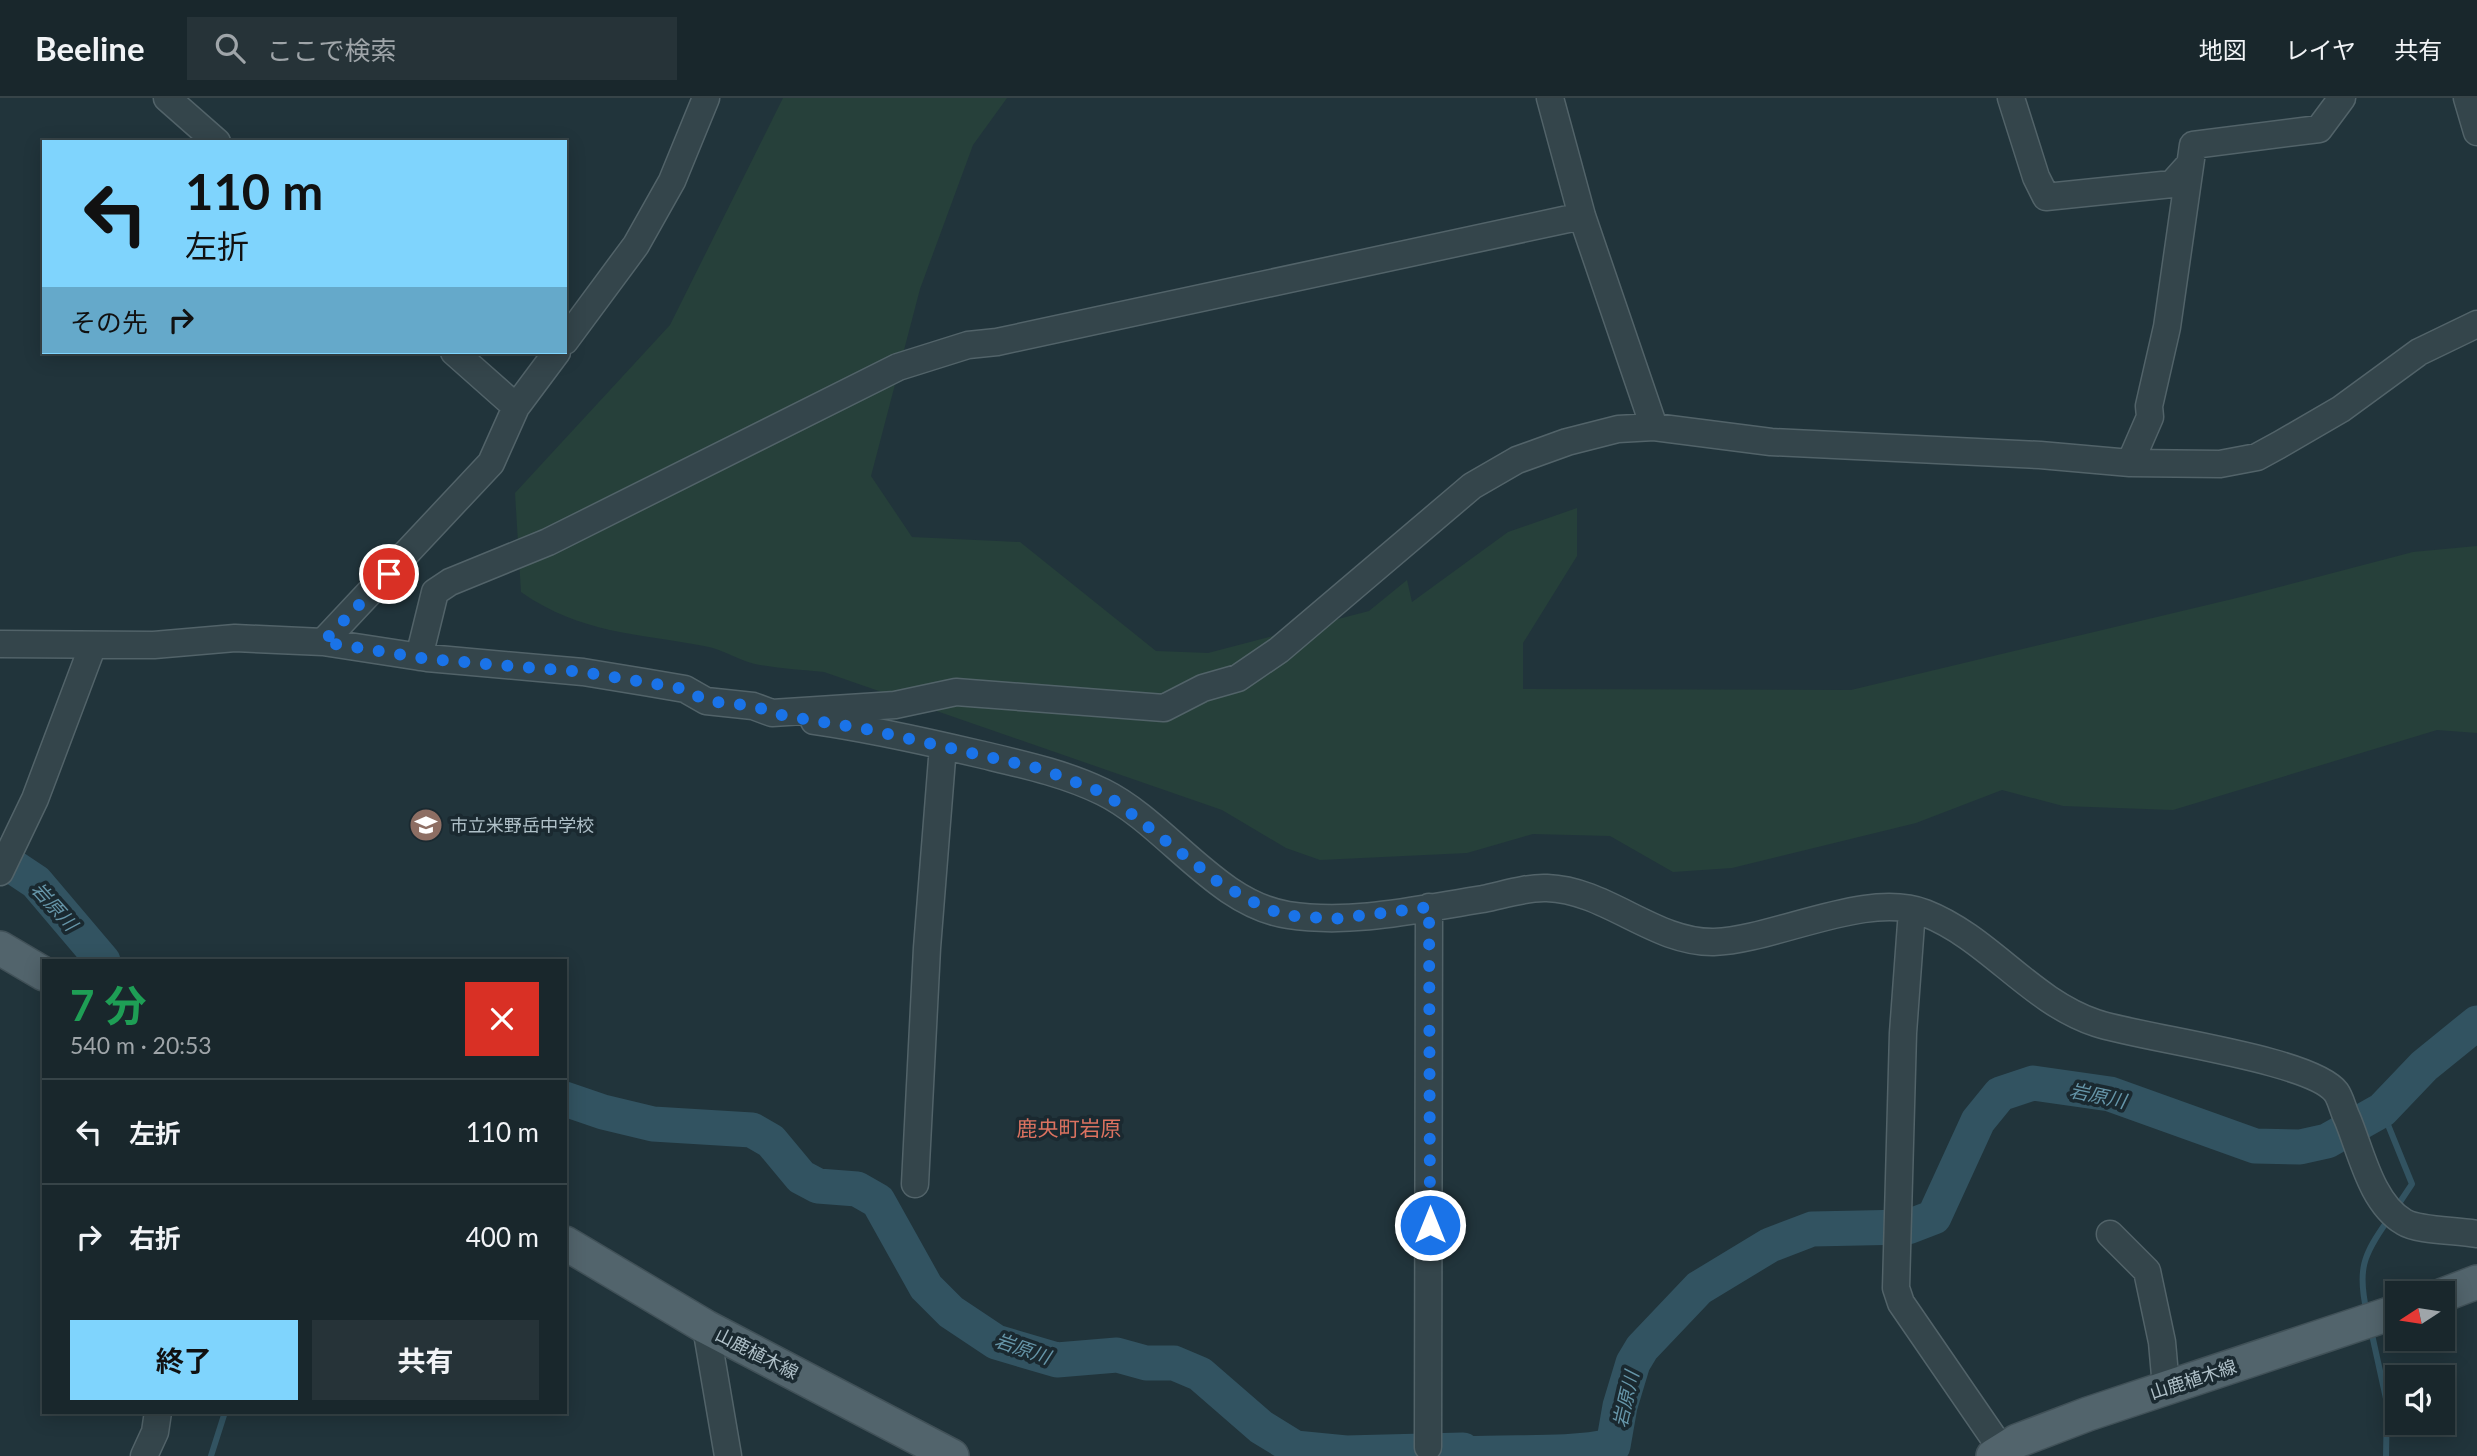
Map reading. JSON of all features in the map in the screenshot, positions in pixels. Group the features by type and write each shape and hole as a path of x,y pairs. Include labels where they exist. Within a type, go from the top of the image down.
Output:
{"main road":[{"path":"0,948 42,973"},
{"name":"山鹿植木線","path":"567,1244 706,1327 952,1456"},
{"name":"山鹿植木線","path":"1997,1453 2051,1427 2385,1315"}],"street":[{"path":"167,98 215,140"},
{"path":"567,338 636,245 672,181 706,98"},
{"path":"1550,98 1582,216 1654,427"},
{"path":"2011,98 2036,177 2046,197 2172,184 2190,164"},
{"path":"2130,463 2150,417 2169,314 2193,145 2319,129 2342,98"},
{"path":"2467,98 2477,132"},
{"path":"419,657 435,592 450,582 548,542 898,367 968,345 1024,336 1582,216"},
{"path":"772,713 895,705 956,692 1164,708 1203,688 1238,678 1279,650 1472,486 1517,460 1567,442 1618,429 1654,427 1771,442 2040,454 2130,463 2220,464 2257,457 2341,410 2419,352 2477,324"},
{"path":"456,354 516,407"},
{"path":"323,642 491,463 516,407 556,354"},
{"path":"0,643 154,645 235,638 323,642 419,657 607,676 685,689 706,701 753,706 772,713 943,746 1042,769 1106,794 1217,881 1249,900 1283,915 1334,919 1547,888 1585,896 1681,939 1716,942 1885,906 1922,911 1967,935 2054,1003 2093,1022 2150,1038 2234,1053 2310,1074 2335,1090 2380,1200 2406,1224 2477,1234"},
{"path":"0,872 36,799 93,645"},
{"path":"915,1184 927,948 943,746"},
{"path":"1428,1447 1429,907"},
{"path":"1912,910 1903,1033 1896,1288 1901,1303 1997,1453"},
{"path":"2110,1234 2147,1271 2162,1342 2166,1387"},
{"path":"706,1327 728,1456"},
{"path":"144,1456 155,1432 158,1414"}],"green space":[{"path":"783,98 1007,98 973,145 920,289 871,476 912,537 1020,542 1156,651 1208,653 1369,611 1407,580 1412,602 1508,532 1577,508 1577,556 1523,643 1523,689 1851,690 2245,596 2413,552 2477,546 2477,733 2437,730 2173,810 2063,806 2002,790 1916,823 1732,868 1673,872 1610,836 1533,834 1467,853 1320,860 1286,848 1222,810 824,672 760,665 711,648 610,630 565,616 521,592 515,493 670,325"}],"waterway":[{"name":"岩原川","path":"0,858 36,882 101,959"},
{"name":"岩原川","path":"567,1100 653,1124 752,1130 771,1141 801,1177 818,1186 857,1189 878,1201 926,1287 951,1312 996,1342 1057,1360 1117,1355 1146,1363 1174,1363 1200,1374 1261,1427 1295,1448 1346,1453 1463,1450 1466,1454 1558,1452 1613,1446 1620,1406 1633,1363 1642,1348 1699,1288 1770,1245 1812,1229 1908,1227 1934,1217 1978,1121 2000,1094 2033,1083 2110,1094 2255,1146 2300,1147 2327,1141 2382,1110 2424,1066 2477,1023"},
{"path":"2382,1110 2412,1184 2396,1208"},
{"path":"2367,1313 2363,1285 2364,1263 2388,1220"},
{"path":"2371,1330 2387,1403 2386,1456"},
{"path":"211,1456 224,1414"}],"place":[{"name":"市立米野岳中学校","path":"426,825"}],"district":[{"name":"鹿央町岩原","path":"1069,1127"}],"route":[{"path":"389,574 323,642 427,659 583,672 685,689 706,701 753,706 807,721 866,729 1042,769 1106,794 1159,832 1217,881 1249,900 1283,915 1334,919 1408,912 1429,907 1430,1225"}]}
